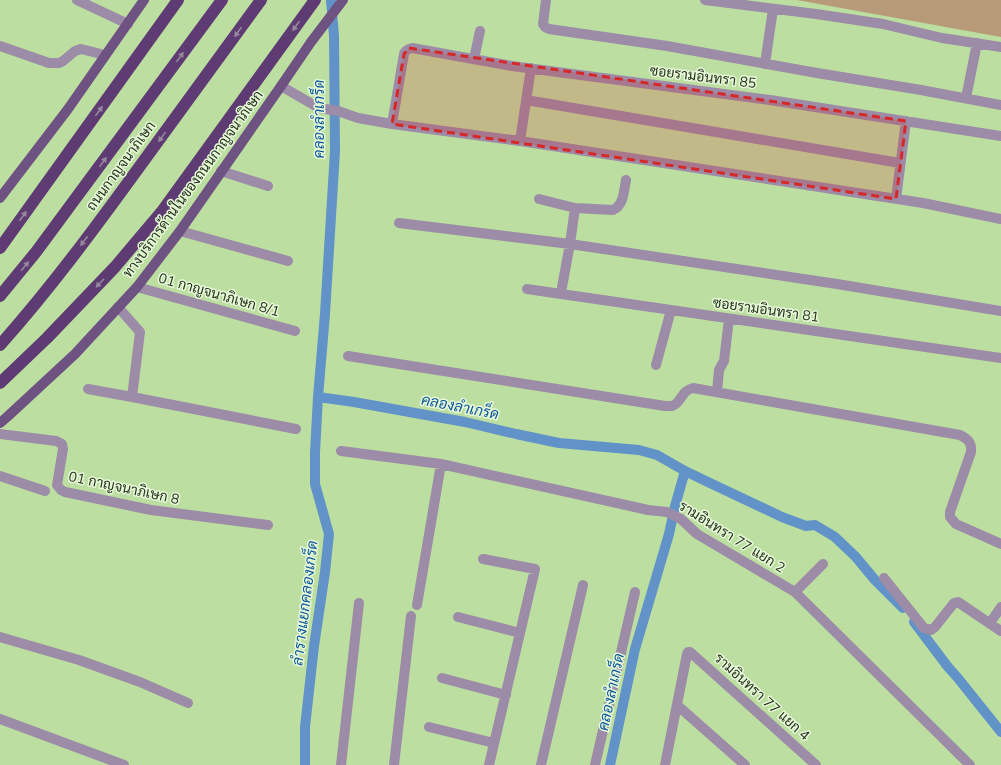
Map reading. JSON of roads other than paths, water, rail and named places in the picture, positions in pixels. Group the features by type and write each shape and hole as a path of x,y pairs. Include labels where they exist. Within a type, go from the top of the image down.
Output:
{"highway":[{"path":"0,248 178,0"},
{"name":"ถนนกาญจนาภิเษก","path":"0,296 45,239 222,0"},
{"name":"ถนนกาญจนาภิเษก","path":"0,345 22,321 70,261 261,0"},
{"path":"0,384 116,267 163,210 315,0"}],"main road":[{"path":"0,198 68,109 144,0"},
{"name":"ทางบริการด้านในของถนนกาญจนาภิเษก","path":"0,423 75,354 136,287 180,231 311,42 343,0"}],"street":[{"path":"77,0 128,24"},
{"path":"546,0 543,24 549,29 666,46 1001,105"},
{"path":"705,0 882,24 942,38 1001,47"},
{"path":"765,64 773,9"},
{"path":"474,59 480,31"},
{"path":"966,98 977,43"},
{"path":"0,46 49,63 64,62 75,50 80,48 106,55"},
{"name":"ซอยรามอินทรา 85","path":"392,124 404,54 409,48 412,48 512,66 770,100 1001,136"},
{"path":"520,141 530,68"},
{"path":"281,86 319,108 338,111 358,118 520,141 923,203 1001,219"},
{"path":"526,100 900,163"},
{"path":"896,200 906,121"},
{"path":"221,171 268,186"},
{"path":"539,199 575,208 614,210 621,203 626,180"},
{"path":"562,287 575,208"},
{"path":"399,223 570,244 836,284 1001,311"},
{"path":"180,231 288,261"},
{"name":"01 กาญจนาภิเษก 8/1","path":"136,287 295,331"},
{"name":"ซอยรามอินทรา 81","path":"527,290 1001,358"},
{"path":"118,307 140,332 132,397"},
{"path":"656,365 671,310"},
{"path":"717,392 719,370 724,361 729,319"},
{"path":"348,356 665,406 672,406 677,403 684,392 692,388 960,435 970,442 972,448 950,512 950,517 956,524 1001,544"},
{"path":"88,389 296,429"},
{"name":"01 กาญจนาภิเษก 8","path":"0,434 56,441 62,444 63,449 57,485 65,492 151,510 268,525"},
{"name":"รามอินทรา 77 แยก 2","path":"341,451 442,464 648,510 667,512 681,519 697,534 795,592 970,765"},
{"path":"417,605 442,464"},
{"path":"0,476 45,491"},
{"path":"483,559 535,569 489,765"},
{"path":"795,592 823,564"},
{"path":"884,578 924,628 931,630 935,627 954,603 958,602 1001,631"},
{"path":"541,765 583,585"},
{"path":"595,765 635,592"},
{"path":"341,765 359,603"},
{"path":"990,623 1001,607"},
{"path":"394,765 411,616"},
{"path":"458,617 520,633"},
{"path":"0,637 79,660 140,682 188,703"},
{"name":"รามอินทรา 77 แยก 4","path":"677,705 687,654 690,652 816,765"},
{"path":"442,678 506,695"},
{"path":"665,765 677,705"},
{"path":"677,705 745,765"},
{"path":"0,719 124,765"},
{"path":"429,727 494,743"}],"waterway":[{"name":"คลองลำเกร็ด","path":"331,0 334,36 335,151 325,314 318,397 465,422 559,443 639,450 657,455 685,471 669,534 635,649 610,765"},
{"name":"ลำรางแยกคลองเกร็ด","path":"305,765 305,727 329,534 315,484 318,397"},
{"path":"685,471 782,517 806,526 815,525 835,537 855,556 875,580 903,608"},
{"path":"914,622 948,667 1001,732"}]}
